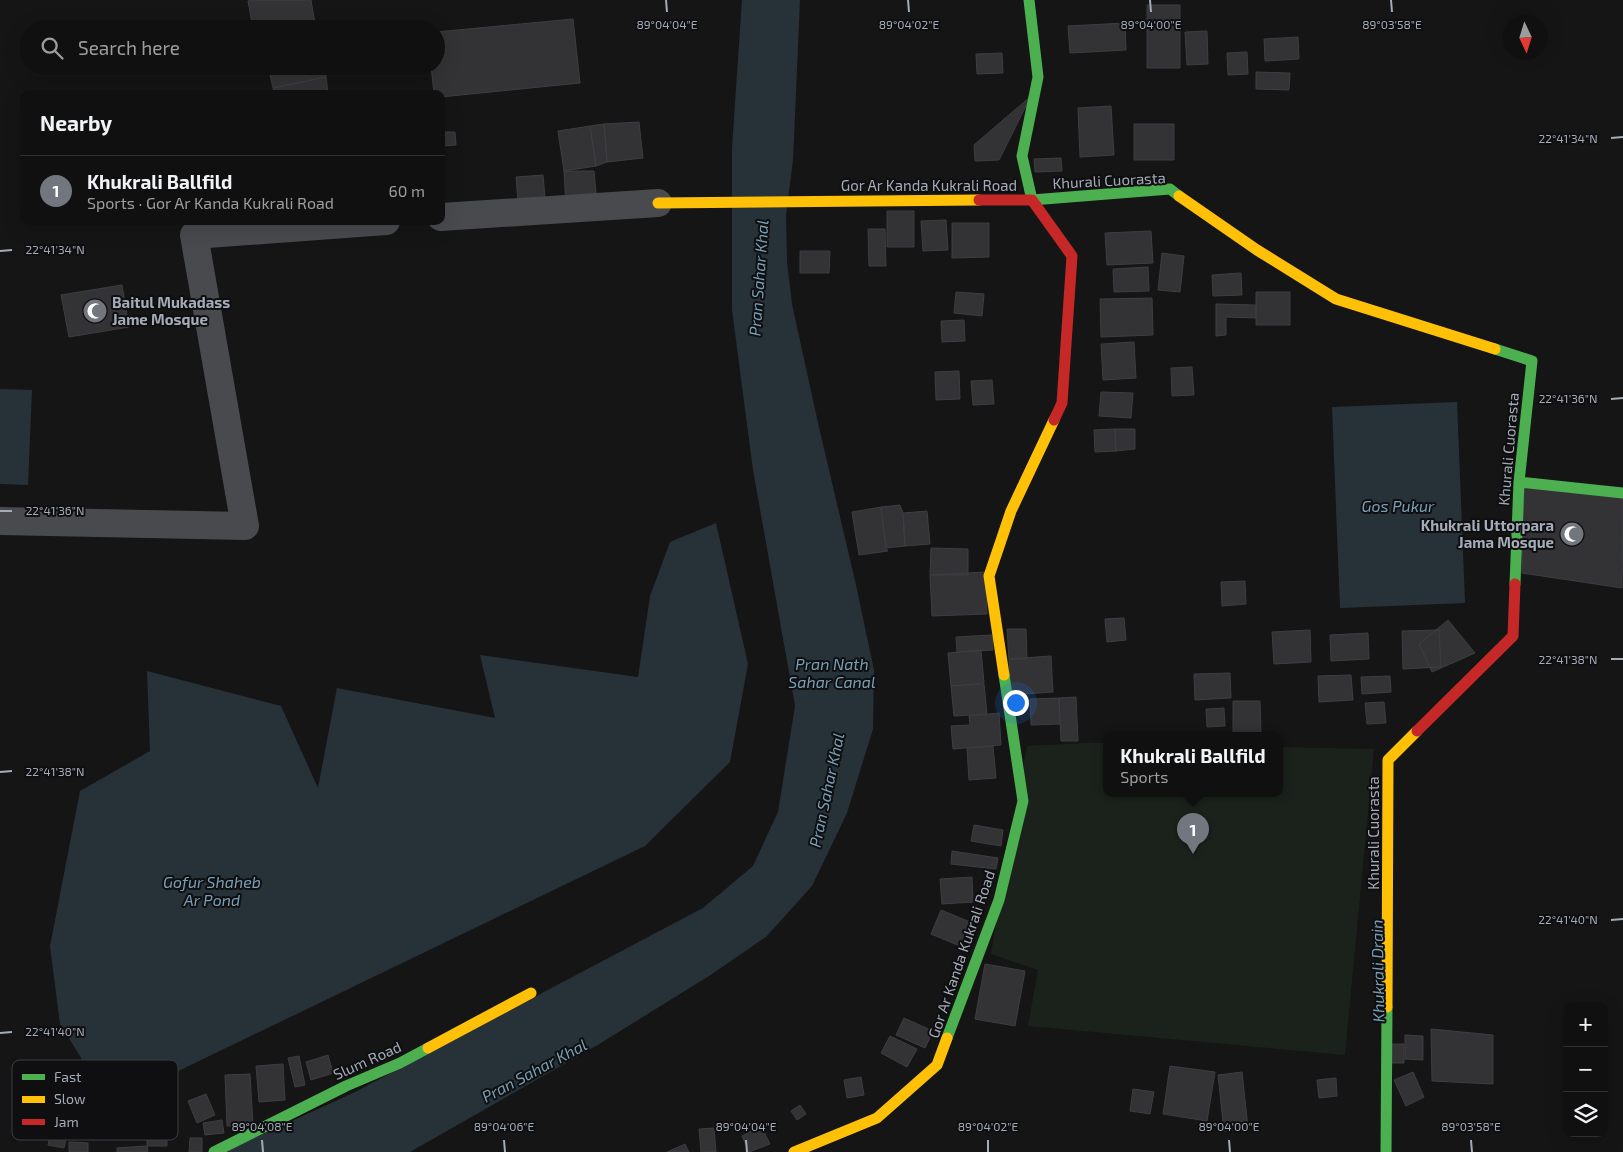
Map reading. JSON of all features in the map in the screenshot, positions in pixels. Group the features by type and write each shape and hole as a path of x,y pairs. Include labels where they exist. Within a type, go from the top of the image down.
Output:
{"street":[{"path":"1029,0 1038,77 1022,156 1032,200"},
{"name":"Khurali Cuorasta","path":"1032,200 1170,189 1257,250 1336,299 1532,361 1519,482 1513,636 1388,760 1386,1152"},
{"name":"Gor Ar Kanda Kukrali Road","path":"658,203 1032,200 1072,256 1062,403 1011,512 989,576 1023,801 999,900 937,1065 877,1118 794,1152"},
{"path":"445,217 658,203"},
{"path":"0,521 245,526 194,235 331,225"},
{"path":"1519,482 1623,492"},
{"name":"Slum Road","path":"214,1152 346,1086 400,1063 531,993"}],"shaded area":[{"path":"1103,743 1103,797 1283,797 1283,747 1374,749 1345,1055 1028,1026 1038,970 991,954 1027,746"}],"water":[{"name":"Pran Nath Sahar Canal","path":"742,0 800,0 793,160 786,215 787,262 792,304 874,670 873,729 847,813 812,886 766,937 712,974 601,1043 410,1152 224,1152 353,1093 703,908 753,866 778,812 795,706 753,470 732,310 732,148"},
{"path":"0,389 32,390 28,485 0,484"},
{"name":"Gos Pukur","path":"1457,402 1465,603 1340,608 1332,407"},
{"name":"Gofur Shaheb Ar Pond","path":"716,523 748,664 730,762 645,846 178,1071 178,1060 82,1060 60,1024 50,946 80,791 150,751 147,671 281,706 318,788 337,688 495,718 480,655 638,677 650,596 670,542"}],"building":[{"path":"311,0 314,20 251,20 248,1"},
{"path":"1147,5 1180,5 1180,68 1147,68"},
{"path":"573,19 580,83 445,97 445,90 434,90 432,75 445,75 445,31"},
{"path":"1125,23 1126,50 1070,53 1068,26"},
{"path":"1207,31 1208,64 1187,65 1185,32"},
{"path":"1298,37 1299,59 1265,61 1264,39"},
{"path":"1247,52 1248,74 1228,75 1227,53"},
{"path":"1002,53 1003,73 977,74 976,54"},
{"path":"1256,72 1290,73 1289,90 1256,89"},
{"path":"270,75 326,75 326,77 273,88"},
{"path":"326,77 328,90 273,90 273,88"},
{"path":"1031,96 999,160 975,161 974,145"},
{"path":"1111,106 1114,155 1080,157 1078,108"},
{"path":"639,122 643,158 607,162 604,124"},
{"path":"604,124 607,162 596,166 590,126"},
{"path":"1134,124 1174,124 1174,160 1134,160"},
{"path":"590,126 596,166 564,171 558,131"},
{"path":"445,132 455,132 456,145 445,146"},
{"path":"1061,158 1062,171 1035,172 1034,159"},
{"path":"564,171 594,171 597,204 566,207"},
{"path":"543,175 545,198 518,201 516,177"},
{"path":"887,211 914,211 914,247 887,247"},
{"path":"946,220 948,250 923,251 921,221"},
{"path":"952,223 989,223 989,257 952,258"},
{"path":"868,229 885,229 886,266 869,266"},
{"path":"1151,231 1153,263 1107,265 1105,233"},
{"path":"800,251 830,251 829,273 800,273"},
{"path":"1162,253 1184,256 1180,292 1158,290"},
{"path":"1148,267 1149,291 1114,292 1113,269"},
{"path":"1241,273 1242,295 1213,296 1212,275"},
{"name":"Baitul Mukadass Jame Mosque","path":"122,285 129,327 69,337 61,295"},
{"path":"956,292 984,294 982,316 954,313"},
{"path":"1256,292 1290,292 1290,325 1256,325"},
{"path":"1152,298 1153,335 1101,337 1100,299"},
{"path":"1216,304 1256,305 1256,318 1226,317 1226,335 1216,336"},
{"path":"964,320 965,341 942,342 941,321"},
{"path":"1134,342 1136,378 1103,380 1101,344"},
{"path":"1192,367 1194,395 1172,396 1171,368"},
{"path":"959,371 960,399 936,400 935,372"},
{"path":"992,380 994,404 973,405 971,381"},
{"path":"1101,392 1133,393 1131,418 1099,416"},
{"path":"1115,429 1135,429 1135,449 1116,451"},
{"path":"1115,429 1116,451 1095,452 1094,430"},
{"name":"Khukrali Uttorpara Jama Mosque","path":"1524,487 1623,497 1622,588 1522,573"},
{"path":"900,505 903,513 905,546 886,548 881,507"},
{"path":"881,507 886,548 888,551 859,555 852,512"},
{"path":"927,511 930,544 905,546 903,513"},
{"path":"931,548 968,549 968,575 930,575"},
{"path":"985,572 987,614 932,616 930,575"},
{"path":"1245,581 1246,604 1222,606 1221,582"},
{"path":"1124,618 1126,640 1107,642 1105,619"},
{"path":"1448,620 1475,653 1432,672 1419,644"},
{"path":"1007,629 1026,629 1027,659 1009,659"},
{"path":"1310,630 1311,662 1274,664 1272,632"},
{"path":"1439,630 1441,667 1403,669 1402,631"},
{"path":"1368,633 1369,659 1331,661 1330,635"},
{"path":"992,635 993,650 957,652 956,637"},
{"path":"981,650 984,683 951,686 948,653"},
{"path":"1051,656 1053,692 1011,695 1009,659"},
{"path":"1230,673 1231,698 1195,700 1194,674"},
{"path":"1351,675 1353,700 1319,702 1318,676"},
{"path":"1390,676 1391,692 1362,694 1361,677"},
{"path":"984,684 987,714 954,716 951,686"},
{"path":"1076,697 1078,741 1061,741 1059,698"},
{"path":"1059,698 1060,724 1031,725 1030,699"},
{"path":"1233,701 1260,701 1261,732 1233,732"},
{"path":"1384,702 1386,723 1367,724 1365,703"},
{"path":"1224,708 1225,726 1207,727 1206,709"},
{"path":"999,713 1001,745 953,749 951,726 970,725 969,716"},
{"path":"993,746 996,778 969,780 967,748"},
{"path":"974,825 1003,830 1001,846 971,841"},
{"path":"952,851 998,858 996,869 951,864"},
{"path":"972,877 973,902 942,904 940,879"},
{"path":"941,910 970,922 960,946 931,934"},
{"path":"985,964 1025,971 1015,1026 975,1019"},
{"path":"904,1018 933,1031 925,1048 896,1035"},
{"path":"1431,1029 1493,1035 1493,1084 1432,1081"},
{"path":"1405,1035 1423,1036 1423,1060 1405,1059"},
{"path":"890,1036 917,1049 907,1067 881,1053"},
{"path":"1391,1044 1404,1044 1404,1063 1391,1063"},
{"path":"328,1055 333,1073 311,1080 306,1062"},
{"path":"299,1056 305,1085 295,1087 288,1058"},
{"path":"283,1064 285,1100 259,1102 256,1066"},
{"path":"1170,1066 1215,1072 1207,1121 1163,1114"},
{"path":"1242,1072 1248,1128 1224,1131 1218,1075"},
{"path":"1413,1072 1424,1097 1406,1106 1394,1080"},
{"path":"250,1074 253,1125 227,1126 225,1075"},
{"path":"861,1077 864,1095 847,1098 844,1080"},
{"path":"1336,1078 1337,1096 1319,1098 1317,1080"},
{"path":"1133,1089 1154,1092 1150,1114 1130,1111"},
{"path":"206,1094 215,1115 197,1123 188,1101"},
{"path":"800,1105 806,1114 797,1120 791,1111"},
{"path":"222,1120 224,1133 205,1135 203,1123"},
{"path":"761,1126 770,1144 749,1152 742,1136"},
{"path":"714,1128 716,1152 701,1152 699,1129"},
{"path":"190,1138 202,1138 202,1152 189,1152"},
{"path":"49,1140 66,1140 64,1148 48,1145"},
{"path":"147,1140 167,1140 167,1146 147,1146"},
{"path":"69,1142 88,1143 88,1152 69,1152"},
{"path":"685,1144 689,1152 667,1152"},
{"path":"147,1146 148,1152 117,1152 117,1148"}],"traffic: fast":[{"path":"1029,0 1038,77 1022,156 1032,200 1170,189 1179,196"},
{"path":"1495,349 1532,361 1519,482 1515,584"},
{"path":"1519,482 1623,493"},
{"path":"947,1038 999,900 1023,801 1004,675"},
{"path":"1386,1152 1387,1007"},
{"path":"214,1152 346,1086 400,1063 428,1048"}],"traffic: slow":[{"path":"1179,196 1257,250 1336,299 1495,349"},
{"path":"658,203 979,200"},
{"path":"1004,675 989,576 1011,511 1054,420"},
{"path":"1387,1007 1388,760 1417,731"},
{"path":"428,1048 531,993"},
{"path":"794,1152 877,1118 937,1065 947,1038"}],"traffic: jam":[{"path":"979,200 1032,200 1072,256 1062,403 1054,420"},
{"path":"1417,731 1513,636 1515,584"}],"place":[{"name":"Baitul Mukadass Jame Mosque","path":"95,311"},
{"name":"Khukrali Uttorpara Jama Mosque","path":"1572,534"},
{"name":"Khukrali Ballfild","path":"1193,854"}],"water label":[{"name":"Pran Sahar Khal","path":"758,278"},
{"name":"Pran Sahar Khal","path":"826,790"},
{"name":"Khukrali Drain","path":"1377,971"},
{"name":"Pran Sahar Khal","path":"534,1070"}]}
